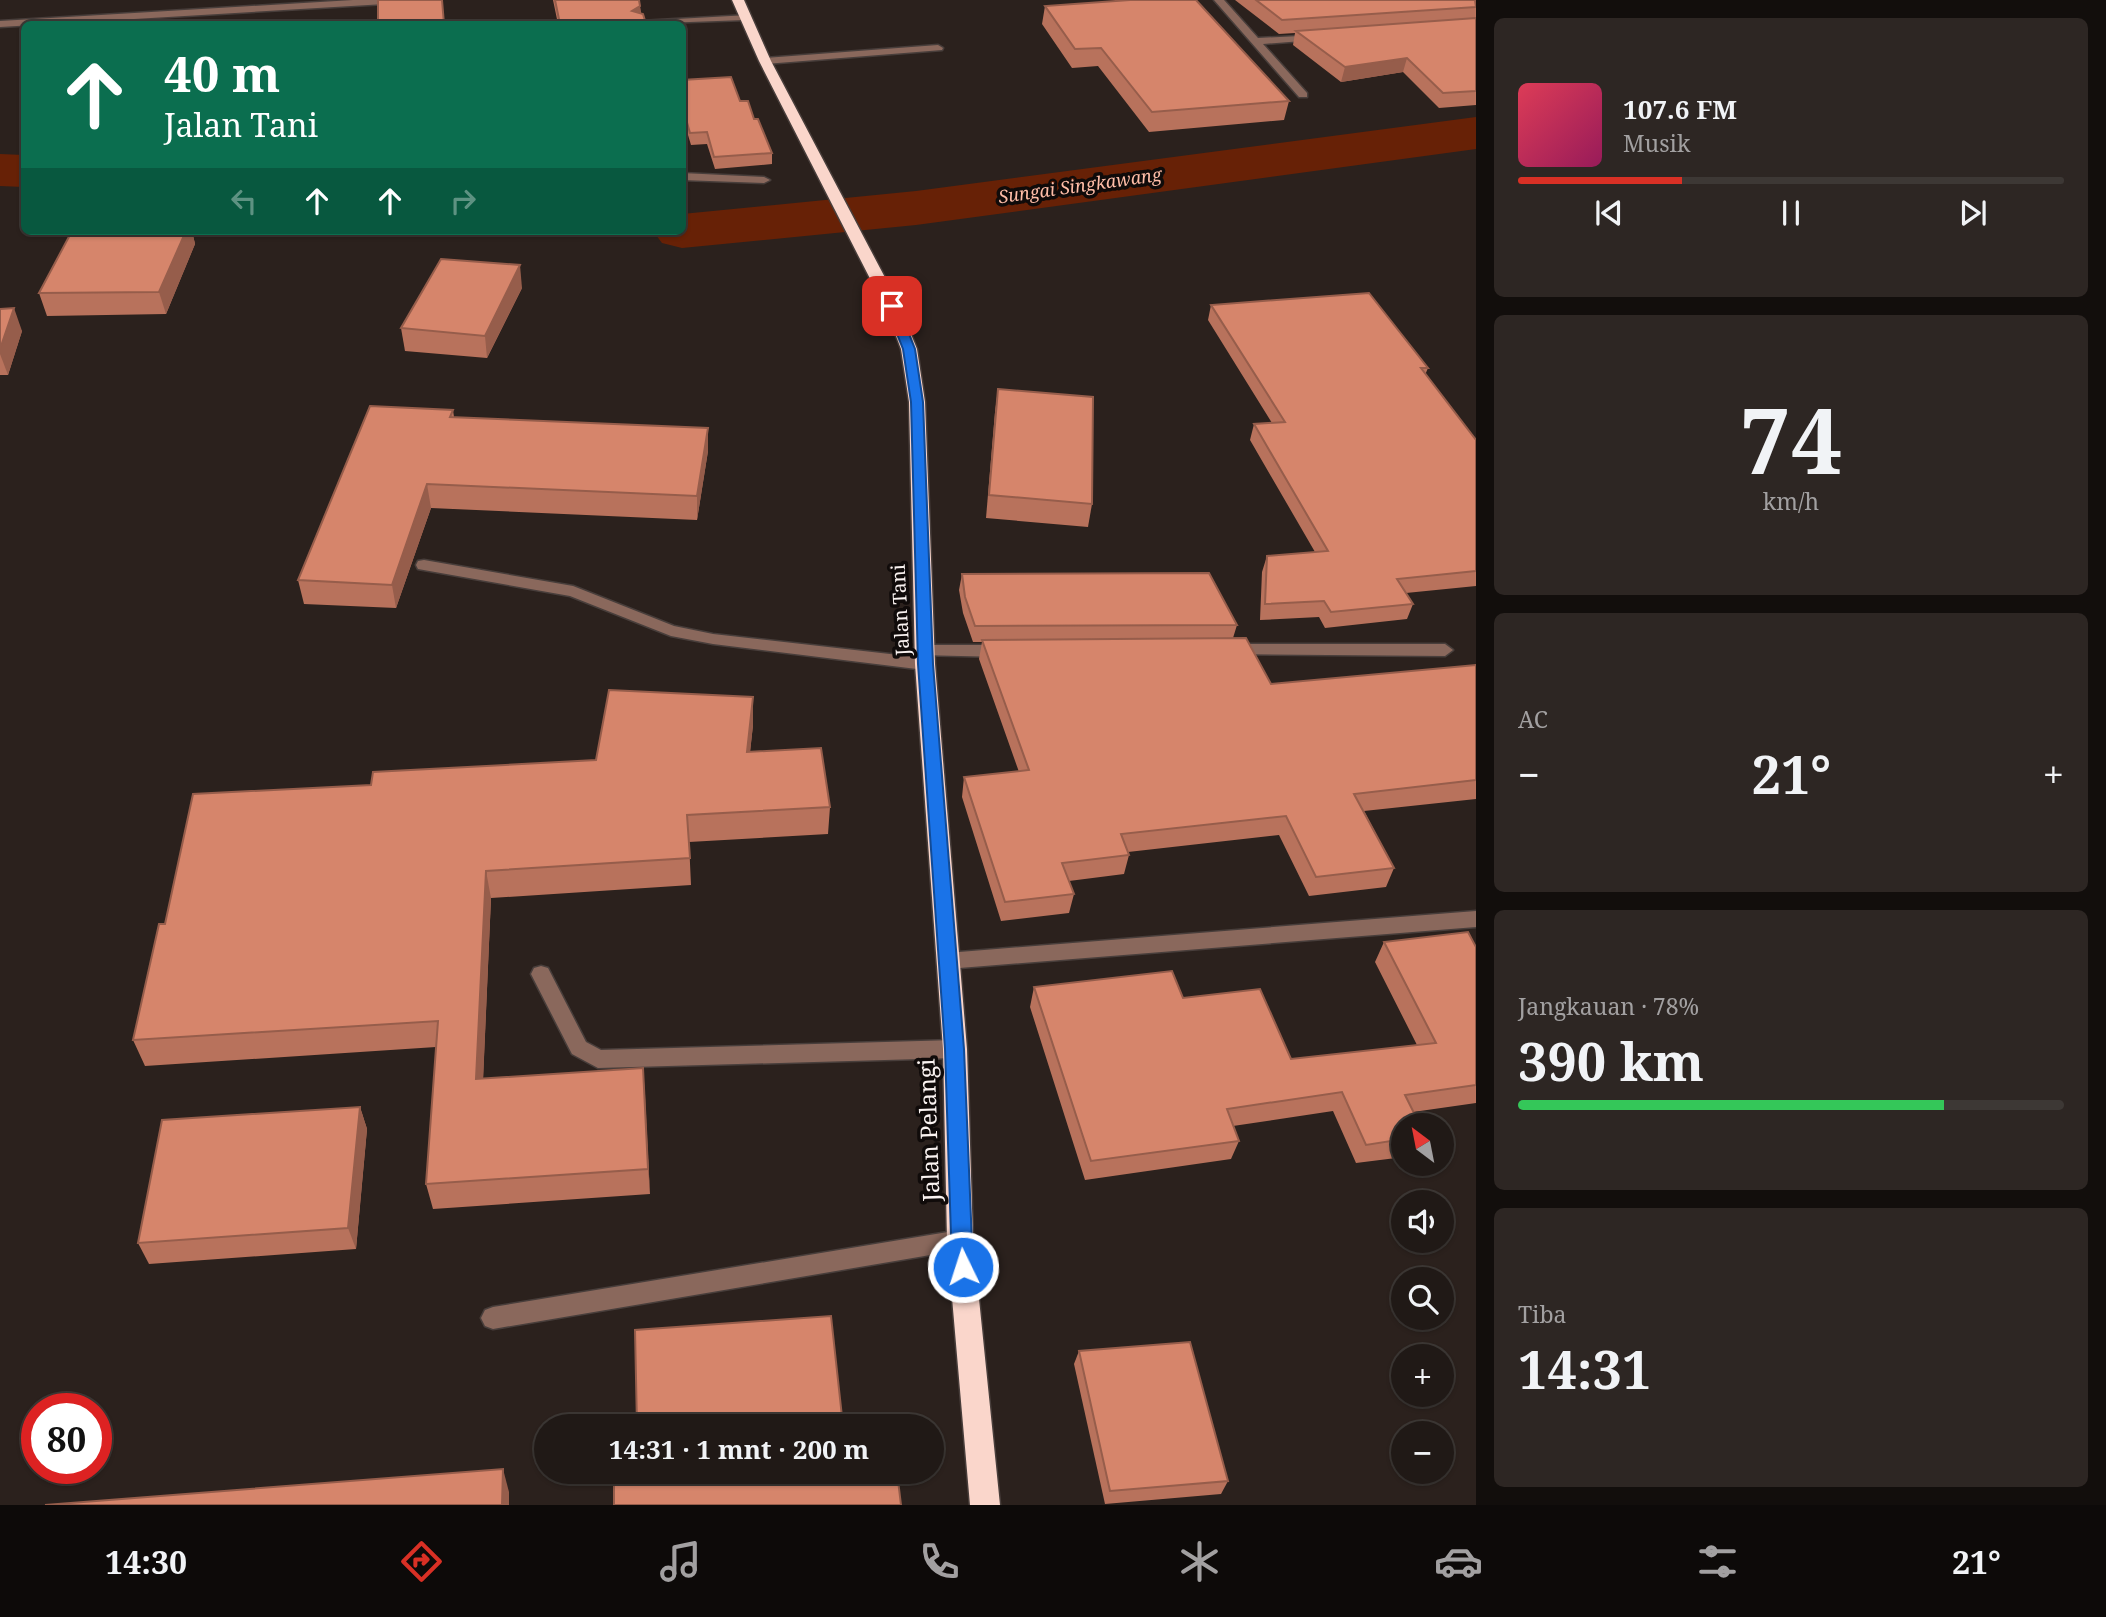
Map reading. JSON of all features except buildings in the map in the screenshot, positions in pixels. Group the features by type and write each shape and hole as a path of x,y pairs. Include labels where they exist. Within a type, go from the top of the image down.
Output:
{"highway":[{"name":"Jalan Tani","path":"738,0 765,61 892,306 909,349 917,402 925,657 947,961"},
{"name":"Jalan Pelangi","path":"947,961 954,1049 960,1240 985,1505"}],"street":[{"path":"50,21 402,0"},
{"path":"1219,0 1303,95"},
{"path":"685,21 745,17"},
{"path":"0,24 21,23"},
{"path":"1257,41 1325,36"},
{"path":"765,61 938,48"},
{"path":"686,176 764,180"},
{"path":"424,565 573,591 671,631 713,639 925,657 1020,651"},
{"path":"1212,650 1445,650"},
{"path":"947,961 1476,919"},
{"path":"541,974 579,1048 598,1059 954,1049"},
{"path":"493,1318 960,1240"}],"waterway":[{"name":"Sungai Singkawang","path":"686,231 916,208 1476,133"},
{"name":"Sungai Singkawang","path":"0,170 21,171"}],"route":[{"path":"892,306 909,349 917,402 925,664 954,1049 963,1267"}]}
